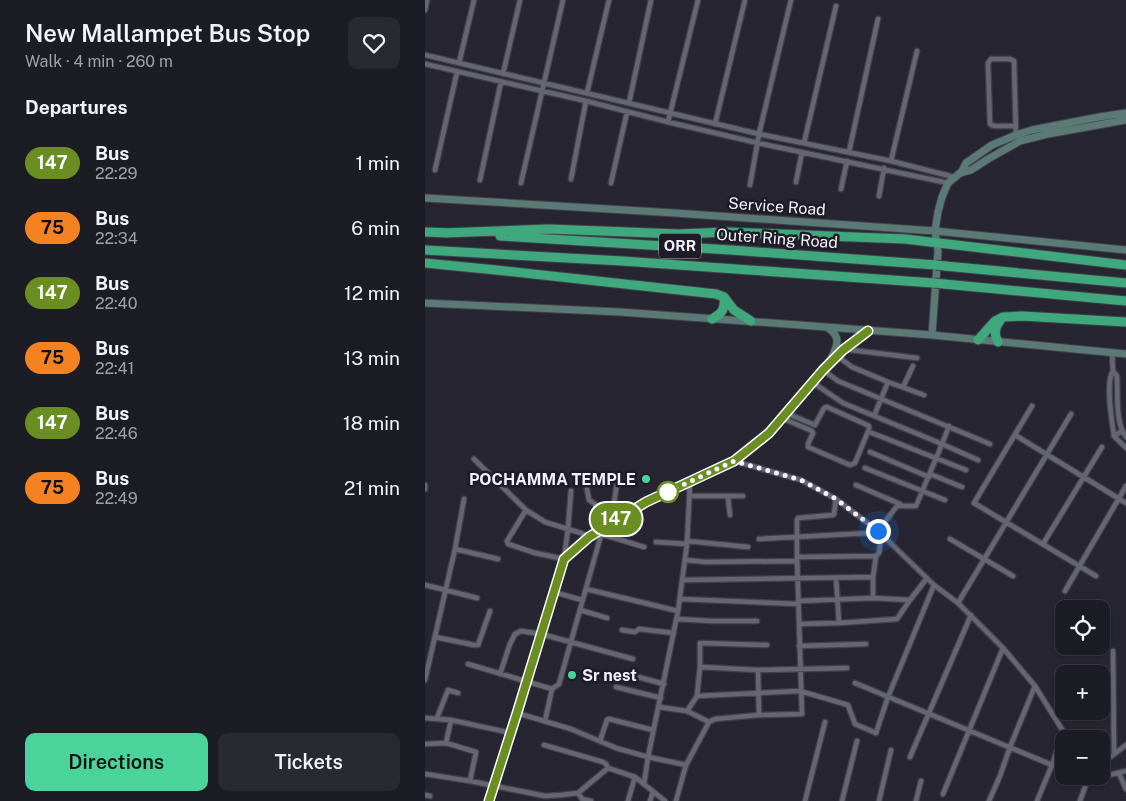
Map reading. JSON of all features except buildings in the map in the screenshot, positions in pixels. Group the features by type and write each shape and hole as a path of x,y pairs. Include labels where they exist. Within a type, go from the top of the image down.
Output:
{"highway":[{"path":"445,233 549,229 679,234 727,232 905,239 1126,265"},
{"name":"Outer Ring Road","path":"425,232 673,246 936,265 1126,283"},
{"name":"Outer Ring Road","path":"425,250 642,262 939,284 1126,301"},
{"path":"425,263 716,294 724,297 734,310 751,322"},
{"path":"713,319 723,310 724,297"},
{"path":"978,340 995,321 1003,318 1022,316 1126,322"},
{"path":"998,342 995,329 1003,318"}],"main road":[{"path":"932,335 938,251 935,231 937,212 942,197 954,178 967,163 992,145 1032,130 1126,113"},
{"path":"954,178 1019,141 1126,120"},
{"name":"Service Road","path":"425,198 675,212 935,231 1126,250"},
{"path":"425,303 621,312 932,335 1126,354"},
{"path":"826,327 834,333 838,340 829,364"},
{"path":"489,801 564,559 589,537 602,531 615,517 734,461 769,433 823,370 843,350 868,331"}],"street":[{"path":"425,10 427,0"},
{"path":"459,63 474,0"},
{"path":"503,74 520,0"},
{"path":"521,183 563,0"},
{"path":"587,93 609,0"},
{"path":"629,103 651,0"},
{"path":"668,122 698,0"},
{"path":"715,124 745,0"},
{"path":"751,185 759,134 791,0"},
{"path":"804,143 836,6"},
{"path":"849,152 878,19"},
{"path":"891,161 917,51"},
{"path":"425,55 670,114 891,161 954,178"},
{"path":"1014,136 1015,126 1013,61 1009,59 989,60 989,122 992,126 1015,126"},
{"path":"425,64 758,143 884,168 954,178"},
{"path":"435,170 457,72"},
{"path":"480,180 501,82"},
{"path":"571,179 586,101"},
{"path":"611,183 627,112"},
{"path":"1005,126 1014,136"},
{"path":"796,182 802,152"},
{"path":"841,189 847,161"},
{"path":"879,196 884,168"},
{"path":"843,350 917,358"},
{"path":"1112,353 1113,371 1110,376 1110,401 1114,436 1126,448"},
{"path":"837,356 852,367 924,395"},
{"path":"903,387 913,366"},
{"path":"823,370 837,381 990,444"},
{"path":"1113,371 1117,376 1119,416 1122,432 1126,437"},
{"path":"812,382 843,403 978,460"},
{"path":"874,416 888,382"},
{"path":"1032,406 974,503 1096,576"},
{"path":"827,407 869,426 869,430 855,463 850,465 808,447 807,444 812,431 784,416 815,425 827,407"},
{"path":"958,603 1071,414"},
{"path":"873,598 873,577 876,556 879,553 879,532 897,506 916,506 949,426"},
{"path":"1114,436 1122,432"},
{"path":"872,433 966,470"},
{"path":"1015,435 1126,503"},
{"path":"1043,544 1102,447"},
{"path":"870,452 962,487"},
{"path":"474,458 526,510 545,522 581,532 589,537"},
{"path":"734,461 801,480 836,499 879,532 927,578 971,615 1003,648 1035,686 1062,730"},
{"path":"865,468 945,500"},
{"path":"587,489 589,500 615,517 618,477"},
{"path":"644,784 653,730 679,611 687,543 690,482"},
{"path":"857,485 904,506"},
{"path":"1065,591 1126,486"},
{"path":"526,510 507,541 508,544 535,553 564,559 571,491"},
{"path":"689,496 743,496"},
{"path":"727,496 729,498 730,515"},
{"path":"425,680 455,549 464,499"},
{"path":"676,801 686,765 709,722 759,715 802,714 797,520 798,518 835,514 836,499"},
{"path":"545,721 552,689 559,684 602,531 643,547"},
{"path":"759,539 879,532"},
{"path":"950,539 1013,576"},
{"path":"656,542 748,547"},
{"path":"455,549 498,559"},
{"path":"685,560 706,562 876,556"},
{"path":"683,580 873,577"},
{"path":"836,578 839,623"},
{"path":"799,624 897,619 927,578"},
{"path":"425,585 477,598"},
{"path":"697,696 800,691 848,705 855,724 876,733 888,697 935,585"},
{"path":"585,589 679,611"},
{"path":"554,592 582,600"},
{"path":"680,599 798,603 873,598 910,600"},
{"path":"579,610 607,618"},
{"path":"435,636 478,645 490,611"},
{"path":"910,757 971,615"},
{"path":"677,619 757,621"},
{"path":"622,630 635,632 639,629 675,633"},
{"path":"500,674 510,644 515,634 521,631 541,634 633,659"},
{"path":"687,711 697,696 700,642 767,645"},
{"path":"799,646 866,644"},
{"path":"943,794 1003,648"},
{"path":"1113,651 1114,754"},
{"path":"468,664 552,689"},
{"path":"700,667 758,670 847,668"},
{"path":"758,670 759,715"},
{"path":"627,674 664,684"},
{"path":"855,683 1055,766"},
{"path":"989,801 1035,686"},
{"path":"616,687 661,698"},
{"path":"437,718 448,690 458,693"},
{"path":"659,707 687,711 709,722"},
{"path":"517,713 571,729 616,748 686,765"},
{"path":"425,718 451,720 511,733"},
{"path":"600,741 609,719 653,730"},
{"path":"446,743 451,720"},
{"path":"805,801 825,722"},
{"path":"842,801 857,741"},
{"path":"425,744 446,743 476,752 470,781"},
{"path":"544,744 603,762 608,768 635,777 665,801"},
{"path":"1110,757 1126,745"},
{"path":"879,801 891,750"},
{"path":"1037,801 1055,756"},
{"path":"425,774 493,785 545,798 560,798 578,793 608,768"},
{"path":"1110,774 1126,771"},
{"path":"1119,773 1126,790"},
{"path":"628,801 635,777"},
{"path":"916,801 921,781"},
{"path":"1080,801 1086,785"},
{"path":"651,801 653,792"},
{"path":"578,793 582,799 591,801"}],"bus line":[{"name":"147","path":"489,801 564,559 603,527 646,502 734,461 769,433 823,370 843,350 868,331"}],"place":[{"name":"POCHAMMA TEMPLE","path":"646,479"},
{"name":"Sr nest","path":"572,675"}],"route":[{"path":"668,492 734,461 801,480 836,499 878,531"}]}
